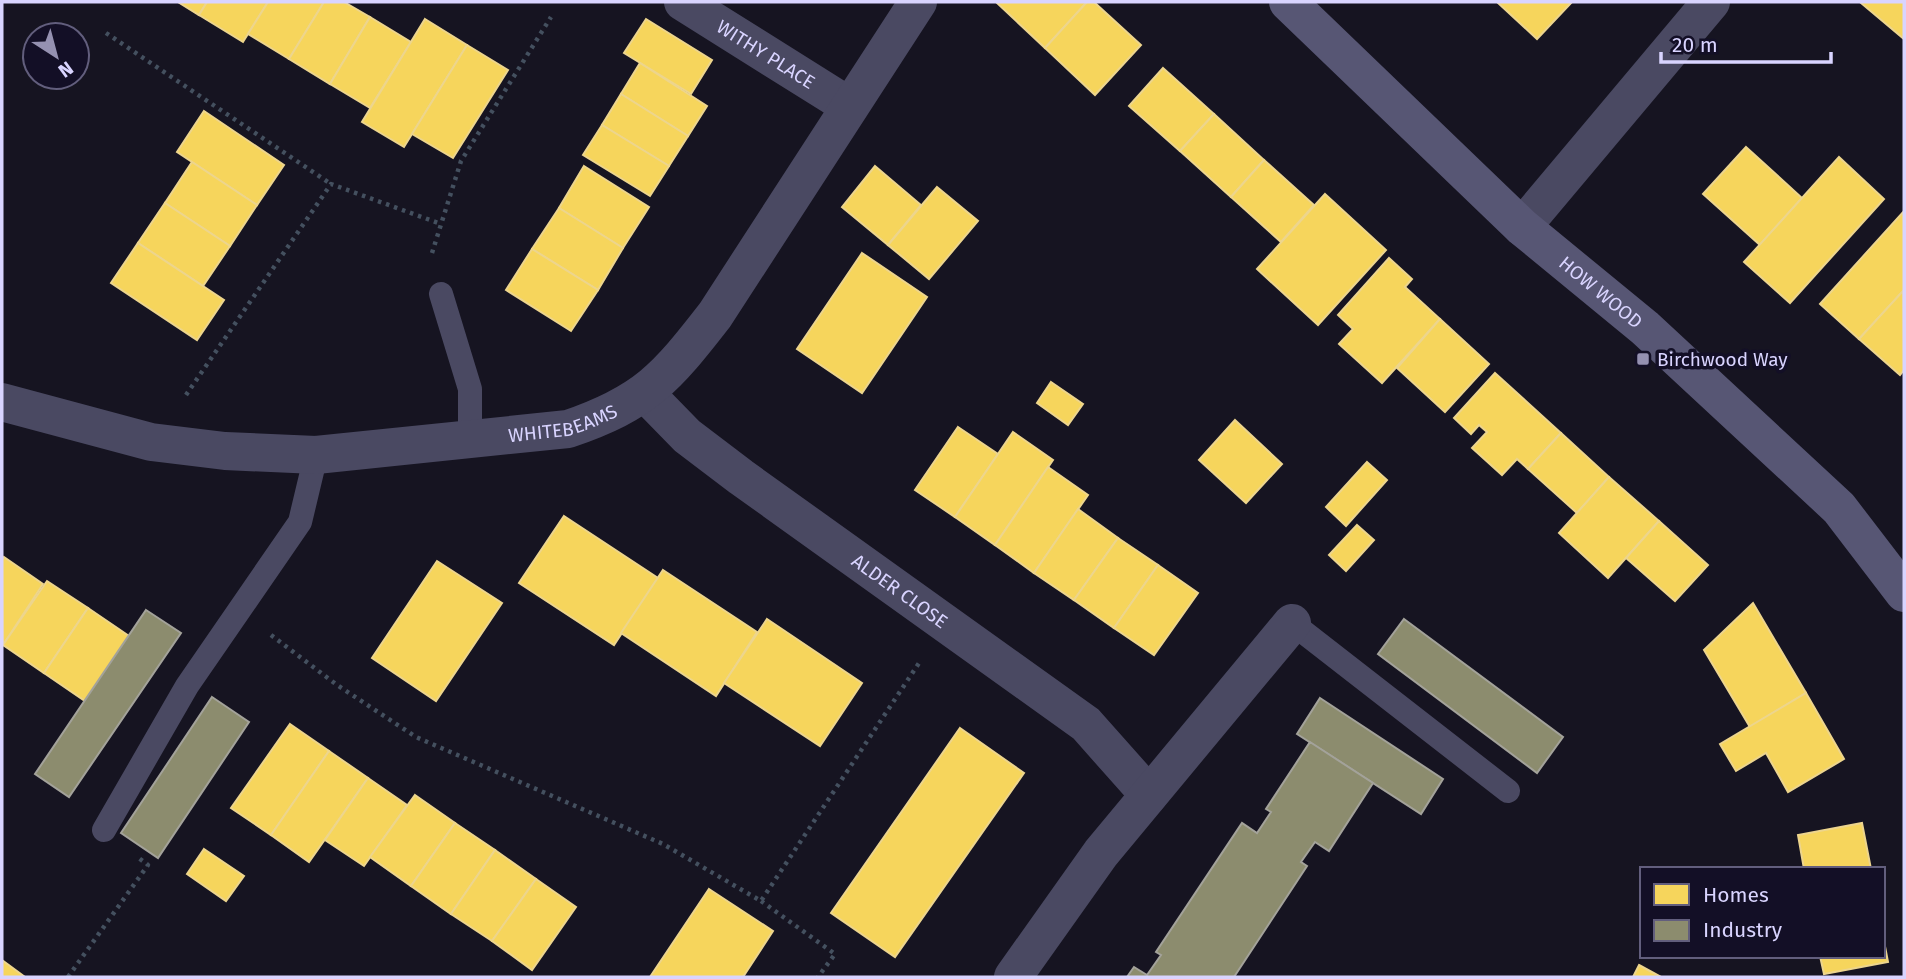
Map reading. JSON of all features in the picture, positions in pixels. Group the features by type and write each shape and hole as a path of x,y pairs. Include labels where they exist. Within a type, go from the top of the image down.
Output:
{"street":[{"name":"WITHY PLACE","path":"683,2 849,106"},
{"name":"WHITEBEAMS","path":"2,402 151,442 225,451 316,455 568,429 608,416 646,394 678,362 715,315 918,2"},
{"name":"HOW WOOD","path":"1288,2 1522,227 1645,328 1839,508 1904,593"},
{"path":"1522,227 1711,2"},
{"name":"ALDER CLOSE","path":"646,394 687,436 945,625 1086,724 1149,794"},
{"path":"1013,977 1101,853 1292,623"}],"lane":[{"path":"441,294 470,389 470,441"},
{"path":"104,830 187,686 300,522 316,455"},
{"path":"1292,623 1508,791"}],"path":[{"path":"441,294 430,259 461,161 551,16"},
{"path":"106,33 331,184 441,224"},
{"path":"151,442 218,352 331,184"},
{"path":"239,610 337,685 415,737 663,844 761,901 835,954 818,977"},
{"path":"761,901 945,625"},
{"path":"68,977 148,865 104,830"}],"building: Homes":[{"path":"178,2 207,2 199,15"},
{"path":"207,2 268,2 243,42 199,15"},
{"path":"268,2 324,2 289,59 248,34"},
{"path":"324,2 344,2 370,17 330,84 289,59"},
{"path":"996,2 1087,2 1045,48"},
{"path":"1087,2 1094,2 1141,45 1095,95 1045,48"},
{"path":"1497,2 1572,2 1537,39"},
{"path":"1862,2 1904,2 1904,39 1861,3"},
{"path":"370,17 411,42 370,108 330,84"},
{"path":"425,19 467,45 404,147 362,122"},
{"path":"646,19 712,60 691,94 624,53"},
{"path":"467,45 508,70 453,158 412,134"},
{"path":"640,63 707,106 688,136 621,94"},
{"path":"1163,68 1214,114 1180,151 1129,106"},
{"path":"621,94 688,136 669,166 602,125"},
{"path":"204,111 284,165 257,205 177,152"},
{"path":"1214,114 1264,160 1231,197 1180,151"},
{"path":"602,125 669,166 650,196 583,155"},
{"path":"1746,147 1802,198 1760,245 1703,194"},
{"path":"1839,157 1884,199 1790,303 1744,262"},
{"path":"1264,160 1314,205 1281,242 1231,197"},
{"path":"192,162 257,205 230,246 165,203"},
{"path":"584,166 649,207 623,248 559,208"},
{"path":"875,166 921,205 888,245 842,207"},
{"path":"937,187 978,221 929,279 888,245"},
{"path":"1325,194 1386,250 1318,325 1257,269"},
{"path":"165,203 230,246 203,286 138,243"},
{"path":"559,208 623,248 598,290 532,249"},
{"path":"1904,211 1904,290 1859,339 1820,304"},
{"path":"138,243 224,300 197,340 111,283"},
{"path":"532,249 598,290 571,331 506,290"},
{"path":"862,253 927,297 862,393 797,349"},
{"path":"1389,258 1412,279 1405,287 1440,319 1382,383 1339,344 1353,329 1338,315"},
{"path":"1903,291 1904,370 1900,375 1859,339"},
{"path":"1440,319 1489,364 1445,412 1397,368"},
{"path":"1495,373 1561,433 1528,469 1517,459 1502,475 1472,448 1487,432 1479,425 1471,434 1454,418"},
{"path":"1051,382 1083,404 1068,425 1037,403"},
{"path":"1235,420 1282,464 1246,503 1199,460"},
{"path":"958,427 998,454 955,517 915,490"},
{"path":"1013,432 1053,460 995,545 955,517"},
{"path":"1561,433 1609,477 1577,513 1528,469"},
{"path":"1367,462 1387,480 1346,526 1326,507"},
{"path":"1048,467 1088,495 1034,573 995,545"},
{"path":"1609,477 1659,521 1608,578 1559,533"},
{"path":"1078,509 1118,538 1074,600 1034,573"},
{"path":"564,516 658,578 614,645 519,583"},
{"path":"1659,521 1708,565 1675,601 1626,558"},
{"path":"1357,525 1374,540 1346,571 1329,555"},
{"path":"1118,538 1158,565 1114,628 1074,600"},
{"path":"4,557 43,584 3,645 2,560"},
{"path":"437,561 502,603 436,701 372,658"},
{"path":"1158,565 1198,593 1154,655 1114,628"},
{"path":"663,570 757,632 716,696 621,633"},
{"path":"47,581 88,608 44,673 3,645"},
{"path":"1753,603 1806,693 1750,727 1704,650"},
{"path":"88,608 129,636 85,701 44,673"},
{"path":"767,619 862,683 820,746 724,683"},
{"path":"1806,693 1844,759 1788,792 1766,753 1736,771 1720,744"},
{"path":"290,724 329,751 271,835 231,808"},
{"path":"960,728 1024,773 895,957 831,913"},
{"path":"329,751 368,778 309,862 271,835"},
{"path":"368,778 407,805 364,866 325,840"},
{"path":"415,795 455,823 411,886 370,857"},
{"path":"455,823 495,850 451,914 411,886"},
{"path":"1862,823 1871,867 1804,867 1798,835"},
{"path":"204,849 244,876 226,901 187,874"},
{"path":"495,850 536,879 492,941 451,914"},
{"path":"536,879 576,907 532,970 492,941"},
{"path":"709,889 773,931 743,977 650,977"},
{"path":"1885,946 1888,962 1824,974 1820,958 1885,958"},
{"path":"2,960 25,977 2,977"},
{"path":"1639,965 1661,977 1633,977"}],"building: Industry":[{"path":"146,610 181,633 69,797 35,774"},
{"path":"1404,619 1563,737 1537,773 1378,654"},
{"path":"212,697 249,722 158,858 121,833"},
{"path":"1320,698 1443,779 1421,814 1297,734"},
{"path":"1310,742 1373,783 1329,851 1315,842 1301,862 1307,866 1234,977 1127,977 1134,967 1147,975 1161,955 1156,952 1242,823 1257,833 1271,812 1266,809"}],"place":[{"name":"Birchwood Way","path":"1643,359"}]}
